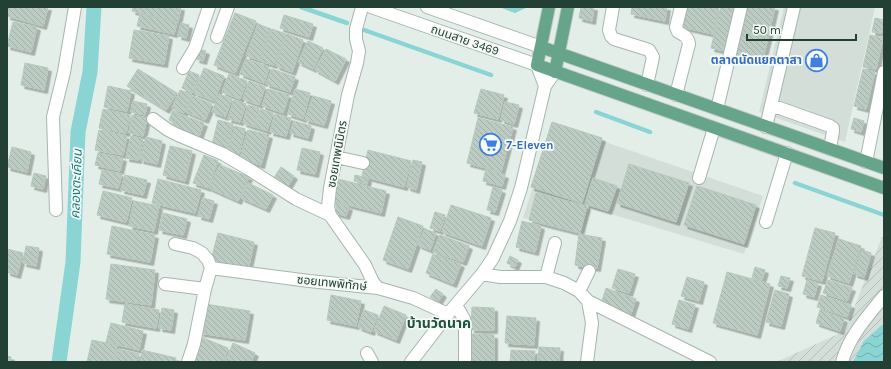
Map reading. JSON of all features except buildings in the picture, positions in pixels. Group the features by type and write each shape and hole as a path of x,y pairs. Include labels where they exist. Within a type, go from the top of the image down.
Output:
{"main road":[{"path":"549,7 537,66 884,188"},
{"path":"555,72 568,7"},
{"path":"541,47 884,168"}],"street":[{"path":"56,210 54,117 64,72 74,7"},
{"path":"183,68 195,48 208,7"},
{"path":"217,37 228,7"},
{"name":"ซอยเทพนิมิตร","path":"330,214 328,207 330,188 348,95 357,63 358,51 356,29 362,7"},
{"name":"ถนนสาย 3469","path":"371,7 537,66"},
{"name":"ถนนสาย 3469","path":"427,7 541,47"},
{"path":"613,7 609,30 611,36 614,39 649,50 652,54 647,85"},
{"path":"676,95 689,44 685,35 678,32 676,27 681,7"},
{"path":"717,109 741,7"},
{"path":"766,127 794,7"},
{"path":"537,66 545,86"},
{"path":"411,362 482,274 493,258 516,206 545,86 555,72"},
{"path":"866,162 884,72"},
{"path":"771,105 833,128 830,149"},
{"path":"153,119 168,130 223,154 296,199 330,214 365,265 372,282 378,288"},
{"path":"699,178 714,128"},
{"path":"766,222 787,154"},
{"path":"336,157 363,163"},
{"path":"546,277 555,243"},
{"path":"175,244 193,248 202,253 208,260 211,268 205,289 194,344 188,362"},
{"name":"ซอยเทพพิทักษ์","path":"211,268 309,281 378,288 452,310"},
{"path":"579,291 589,271"},
{"path":"482,274 500,277 546,277 564,283 579,291 588,301 710,362"},
{"path":"165,284 205,289"},
{"path":"842,362 844,353 853,335 884,296"},
{"path":"587,362 592,323 588,301"},
{"path":"452,310 464,319 465,362"}],"shaded area":[{"name":"ตลาดนัดแยกตาสา","path":"784,7 875,7 845,142 759,112"},
{"path":"553,124 763,196 744,254 591,208 583,234 523,218"},
{"path":"882,237 884,238 884,362 776,362 845,331"}],"water":[{"path":"499,7 528,7 515,13"},
{"path":"882,325 884,325 884,362 853,362 864,341"}],"waterway":[{"name":"คลองตะเคียน","path":"59,362 73,262 78,132 90,72 94,7"},
{"path":"301,7 347,23"},
{"path":"364,30 491,75"},
{"path":"596,112 650,132"},
{"path":"795,183 884,215"}],"place":[{"name":"ตลาดนัดแยกตาสา","path":"817,60"},
{"name":"7-Eleven","path":"490,145"}],"district":[{"name":"บ้านวัดนาค","path":"439,323"}]}
